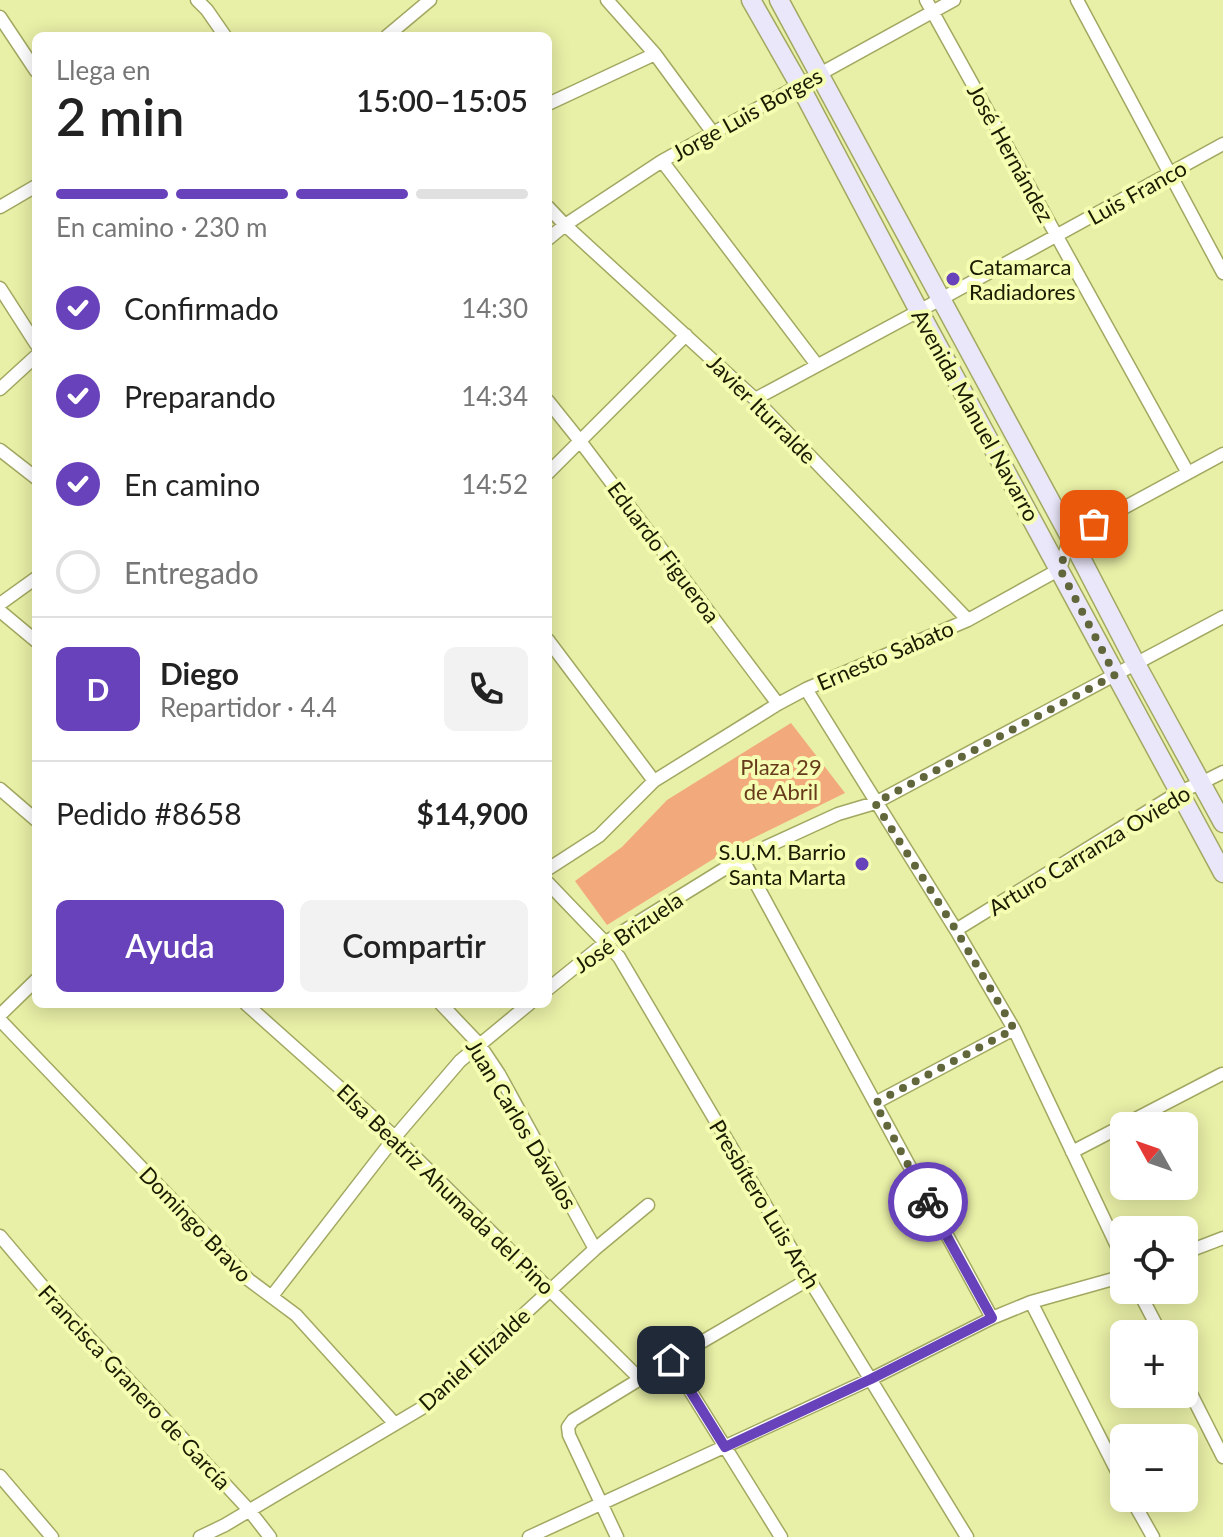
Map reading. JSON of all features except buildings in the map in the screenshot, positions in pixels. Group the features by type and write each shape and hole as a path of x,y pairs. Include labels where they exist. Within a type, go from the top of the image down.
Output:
{"main road":[{"name":"Avenida Manuel Navarro","path":"751,0 1223,873"},
{"name":"Avenida Manuel Navarro","path":"779,0 1223,823"}],"street":[{"path":"197,0 222,32"},
{"path":"392,32 430,0"},
{"path":"607,0 655,54 713,133"},
{"name":"Jorge Luis Borges","path":"552,236 662,161 800,86 930,6 954,0"},
{"path":"1077,0 1223,273"},
{"name":"José Hernández","path":"930,6 1188,473"},
{"path":"0,17 32,65"},
{"path":"552,102 655,54"},
{"name":"Luis Franco","path":"755,399 1223,144"},
{"path":"662,161 817,365"},
{"path":"0,207 32,188"},
{"name":"Javier Iturralde","path":"552,211 755,399 968,620"},
{"path":"2,293 32,338"},
{"path":"552,469 686,335"},
{"path":"0,389 32,360"},
{"name":"Eduardo Figueroa","path":"552,406 778,704"},
{"path":"0,450 32,475"},
{"path":"1060,569 1070,537 1223,454"},
{"name":"Ernesto Sabato","path":"552,866 599,836 654,781 778,704 968,620 1060,569"},
{"path":"0,604 32,581"},
{"path":"0,611 32,638"},
{"name":"José Brizuela","path":"552,986 606,942 742,858 838,814 875,803 1223,617"},
{"path":"552,645 654,781"},
{"path":"806,689 1014,1029 1110,1232"},
{"name":"Arturo Carranza Oviedo","path":"956,930 1179,792 1223,772"},
{"path":"0,789 32,817"},
{"path":"742,858 992,1318"},
{"name":"Presbítero Luis Arch","path":"552,887 619,957 809,1279 967,1537"},
{"path":"0,1017 32,984"},
{"name":"Elsa Beatriz Ahumada del Pino","path":"250,1008 395,1137 640,1379"},
{"name":"Juan Carlos Dávalos","path":"445,1008 479,1044 499,1074 595,1249"},
{"path":"272,1296 395,1137 460,1061 524,1008"},
{"name":"Domingo Bravo","path":"0,1017 249,1280 296,1315 395,1424"},
{"path":"875,1103 1014,1029"},
{"path":"1072,1152 1222,1074"},
{"name":"Daniel Elizalde","path":"200,1537 422,1408 595,1249 648,1205"},
{"name":"Francisca Granero de García","path":"0,1236 270,1537"},
{"path":"1198,1248 1223,1238"},
{"path":"617,1537 569,1435 568,1427 573,1420 809,1279"},
{"path":"529,1537 871,1379 992,1318 1031,1302 1110,1280"},
{"path":"1031,1302 1110,1457"},
{"path":"671,1360 781,1537"},
{"path":"1198,1408 1223,1457"},
{"path":"0,1476 52,1537"},
{"path":"1139,1512 1153,1537"}],"green space":[{"name":"Plaza 29 de Abril","path":"791,723 845,793 723,853 607,925 575,881 622,847 667,800"}],"way so far":[{"path":"928,1202 875,1103 1014,1029 956,930 875,803 1115,675 1060,569 1070,537 1094,524"}],"place":[{"name":"Catamarca Radiadores","path":"953,279"},
{"name":"S.U.M. Barrio Santa Marta","path":"862,864"}],"route":[{"path":"671,1360 725,1447 992,1318 928,1202"}]}
